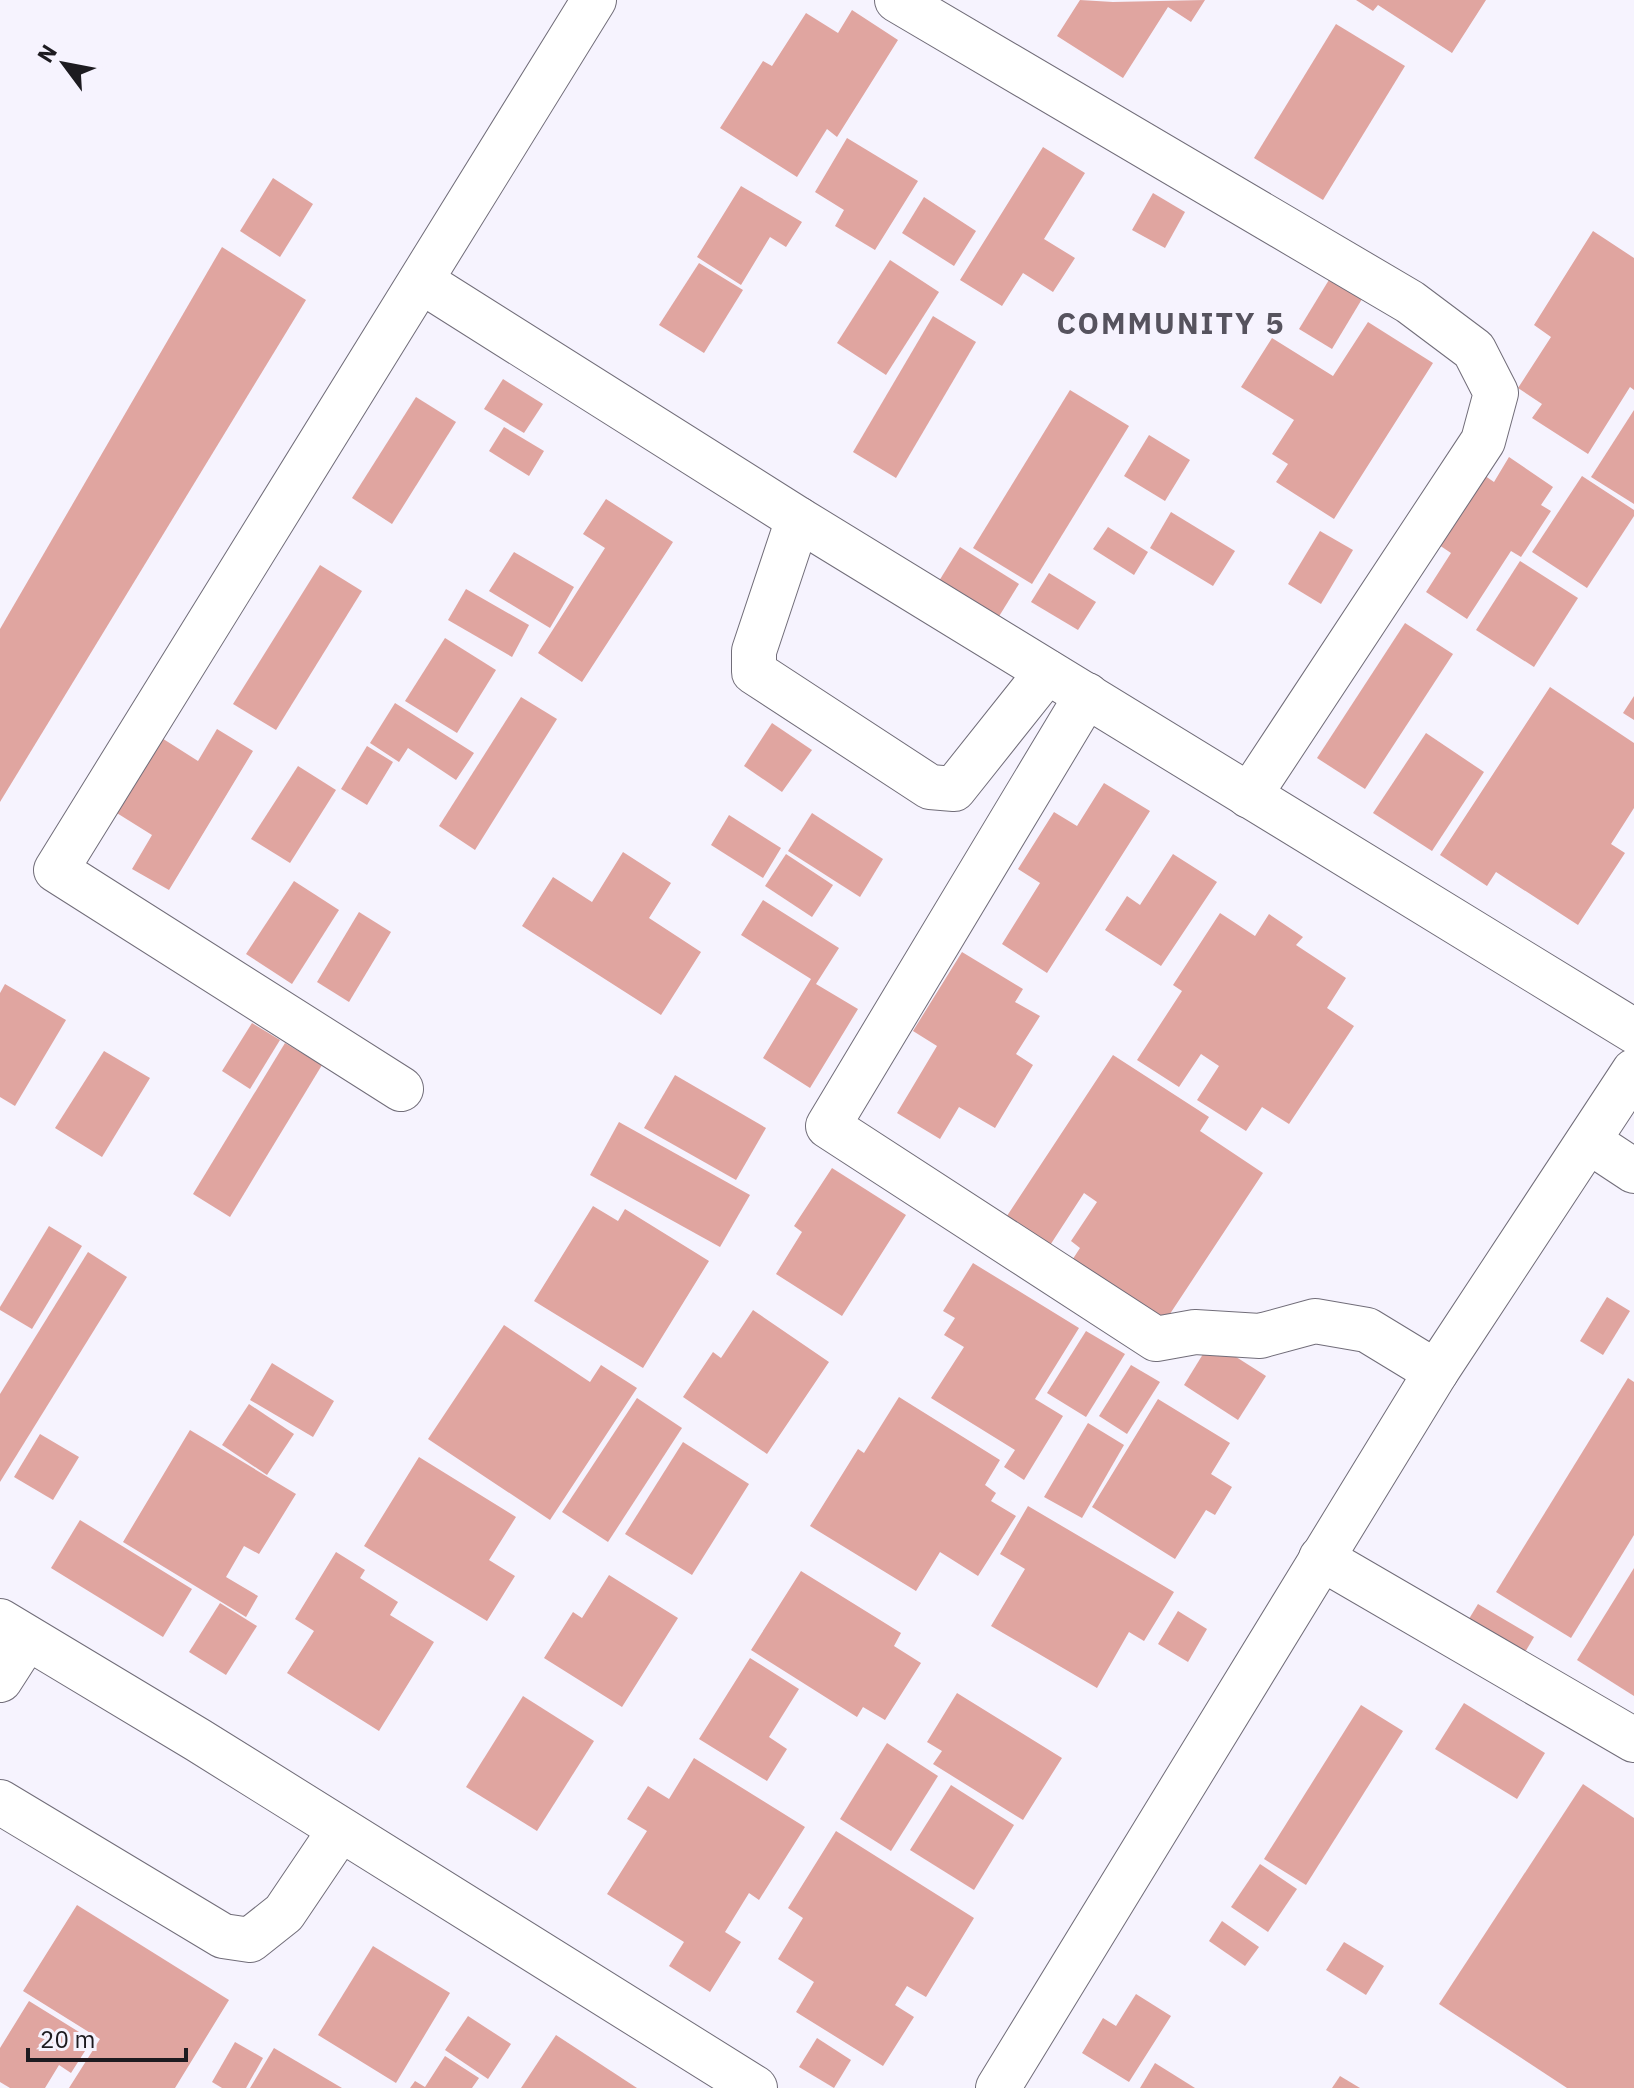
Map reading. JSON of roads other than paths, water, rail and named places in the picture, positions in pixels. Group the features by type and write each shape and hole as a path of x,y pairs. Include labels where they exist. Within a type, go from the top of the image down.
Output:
{"street":[{"path":"401,1089 56,870 594,0"},
{"path":"897,0 1410,302 1474,350 1496,393 1483,441 1249,796"},
{"path":"421,281 798,519 1634,1031"},
{"path":"798,519 754,651 754,672 930,787 954,789 1047,672"},
{"path":"1087,695 828,1126 1156,1339 1195,1332 1260,1336 1315,1321 1367,1330 1436,1372"},
{"path":"998,2088 1436,1372 1634,1071"},
{"path":"1590,1142 1634,1171"},
{"path":"1321,1558 1634,1740"},
{"path":"0,1680 13,1629 755,2088"},
{"path":"0,1802 223,1936 250,1940 284,1913 340,1830"}],"district":[{"name":"COMMUNITY 5","path":"1171,324"}]}
